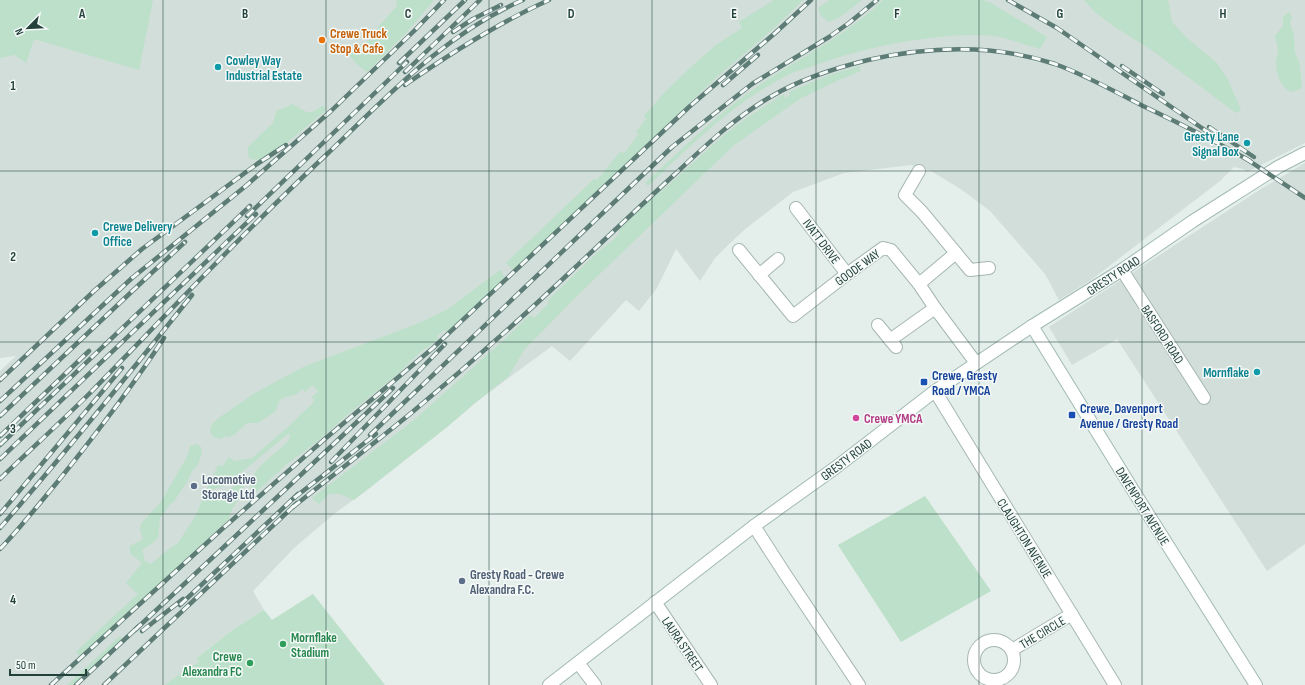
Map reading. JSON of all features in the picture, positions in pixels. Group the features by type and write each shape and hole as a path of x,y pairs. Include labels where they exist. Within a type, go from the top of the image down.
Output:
{"street":[{"name":"GRESTY ROAD","path":"549,685 754,526 839,465 934,391 1032,326 1122,270 1193,221 1255,181 1305,153"},
{"path":"919,171 905,195 922,212 970,270 989,268"},
{"name":"IVATT DRIVE","path":"796,208 847,274"},
{"name":"GOODE WAY","path":"739,250 792,316 883,248 891,250 919,284 976,363"},
{"path":"919,284 956,253"},
{"path":"759,275 778,259"},
{"name":"BASFORD ROAD","path":"1122,270 1204,398"},
{"path":"878,325 893,344 935,308"},
{"name":"DAVENPORT AVENUE","path":"1032,326 1139,500 1256,685"},
{"name":"CLAUGHTON AVENUE","path":"934,391 1115,685"},
{"path":"754,526 859,685"},
{"name":"LAURA STREET","path":"655,602 711,685"},
{"name":"THE CIRCLE","path":"1012,650 1072,614"},
{"path":"578,663 595,685"}],"shaded area":[{"path":"0,0 1305,0 1305,143 1247,172 1243,169 1234,167 1220,181 1091,280 1059,300 1045,274 990,211 962,190 931,171 911,165 844,173 793,192 743,231 726,247 715,258 700,281 676,249 657,288 639,311 626,300 570,361 552,346 475,403 371,487 334,514 294,548 253,591 264,610 231,631 198,657 200,662 164,685 0,685 0,371 16,356 0,358"},
{"path":"1305,163 1305,544 1267,571 1117,339 1072,365 1049,327 1261,189"}],"green space":[{"path":"0,0 153,0 139,70 34,39 26,63 15,55 0,58"},
{"path":"396,0 434,0 406,33 367,72 349,55 355,49 376,36 378,27 397,6"},
{"path":"774,0 803,0 773,29 719,75 514,271 506,263 594,179 597,180 620,152 624,153 626,151 639,134 636,132 646,119 644,116 664,93 716,45 742,28 739,22"},
{"path":"830,0 862,0 840,17 829,22 821,16 818,8"},
{"path":"883,0 983,0 991,3 1047,37 1040,49 994,36 946,36 895,43 867,49 797,71 782,78 745,101 679,156 648,186 645,183 728,108 758,86 839,35 869,13"},
{"path":"1084,0 1168,0 1172,22 1187,38 1217,63 1228,80 1241,110 1236,113 1153,51 1112,25 1095,12"},
{"path":"1289,12 1292,17 1290,24 1294,35 1295,53 1299,62 1302,85 1300,89 1291,92 1284,87 1278,75 1276,62 1278,50 1275,36 1283,26 1283,17"},
{"path":"859,66 861,71 801,98 733,146 580,293 524,350 509,376 447,427 354,500 340,494 329,494 319,504 312,498 414,420 530,315 534,318 548,304 548,300 598,252 619,235 619,230 652,198 724,135 748,117 784,94 785,98 790,95 789,92 827,76"},
{"path":"292,104 307,112 313,111 322,106 325,107 325,111 276,152 261,160 250,159 248,147 273,123 277,110"},
{"path":"500,270 504,276 504,280 447,332 444,330 437,336 439,339 418,354 400,372 318,441 288,463 251,497 253,477 257,470 284,445 290,438 289,433 226,485 205,492 218,465 223,466 229,457 234,461 252,458 312,404 315,399 310,398 318,392 313,385 305,392 302,389 295,395 282,399 278,403 276,411 258,423 247,423 234,435 229,437 224,436 222,439 213,437 210,431 212,424 220,417 255,393 303,367 419,323 448,309"},
{"path":"196,444 201,447 202,453 198,464 192,471 187,482 173,503 171,503 160,518 158,538 142,550 145,561 151,564 178,543 196,515 202,500 227,491 239,482 243,483 243,492 233,507 229,519 81,656 79,655 76,652 138,594 126,583 142,563 130,553 130,546 143,539 140,530 141,524 161,502 188,455 190,446"},
{"path":"925,496 991,591 901,642 838,545"},
{"name":"Mornflake Stadium","path":"313,594 385,685 164,685 199,662 197,658 231,631 264,610 272,620"},
{"path":"120,636 122,639 75,685 67,685"}],"railway":[{"path":"0,401 132,278 247,185 331,111 444,0"},
{"path":"399,63 465,0"},
{"path":"405,72 480,0"},
{"path":"0,479 91,392 265,214 394,90 417,69 467,31 494,14 523,0"},
{"path":"405,85 475,39 511,18 549,0"},
{"path":"51,685 221,530 326,438 433,348 689,107 811,0"},
{"path":"370,435 672,147 752,84 829,37 877,0"},
{"path":"1008,0 1057,28 1212,135"},
{"path":"453,32 473,19 501,5"},
{"path":"293,507 410,414 469,364 546,295 646,200 720,133 758,104 795,84 818,75 868,60 915,52 962,49 1009,53 1066,68 1197,132 1250,161"},
{"path":"723,85 758,55"},
{"path":"247,216 407,62"},
{"path":"1122,66 1163,94"},
{"path":"1209,127 1254,157"},
{"path":"0,380 94,291 142,249 257,164 286,145"},
{"path":"1245,158 1305,198"},
{"path":"0,445 250,206"},
{"path":"0,459 256,214"},
{"path":"0,416 185,242"},
{"path":"0,528 97,413 192,295"},
{"path":"0,549 87,445 164,338"},
{"path":"331,462 445,344"},
{"path":"0,436 89,351"},
{"path":"0,514 122,368"},
{"path":"135,630 393,388"},
{"path":"294,498 376,434"},
{"path":"180,605 298,494"},
{"path":"104,685 297,503"},
{"path":"142,631 183,599"},
{"path":"76,685 139,626"}],"place":[{"name":"Crewe Truck Stop & Cafe","path":"322,40"},
{"name":"Cowley Way Industrial Estate","path":"218,67"},
{"name":"Gresty Lane Signal Box","path":"1247,143"},
{"name":"Crewe Delivery Office","path":"95,233"},
{"name":"Mornflake","path":"1257,372"},
{"name":"Crewe, Gresty Road / YMCA","path":"924,382"},
{"name":"Crewe, Davenport Avenue / Gresty Road","path":"1072,415"},
{"name":"Crewe YMCA","path":"856,418"},
{"name":"Locomotive Storage Ltd","path":"194,486"},
{"name":"Gresty Road - Crewe Alexandra F.C.","path":"462,581"},
{"name":"Mornflake Stadium","path":"283,644"},
{"name":"Crewe Alexandra FC","path":"250,663"}]}
